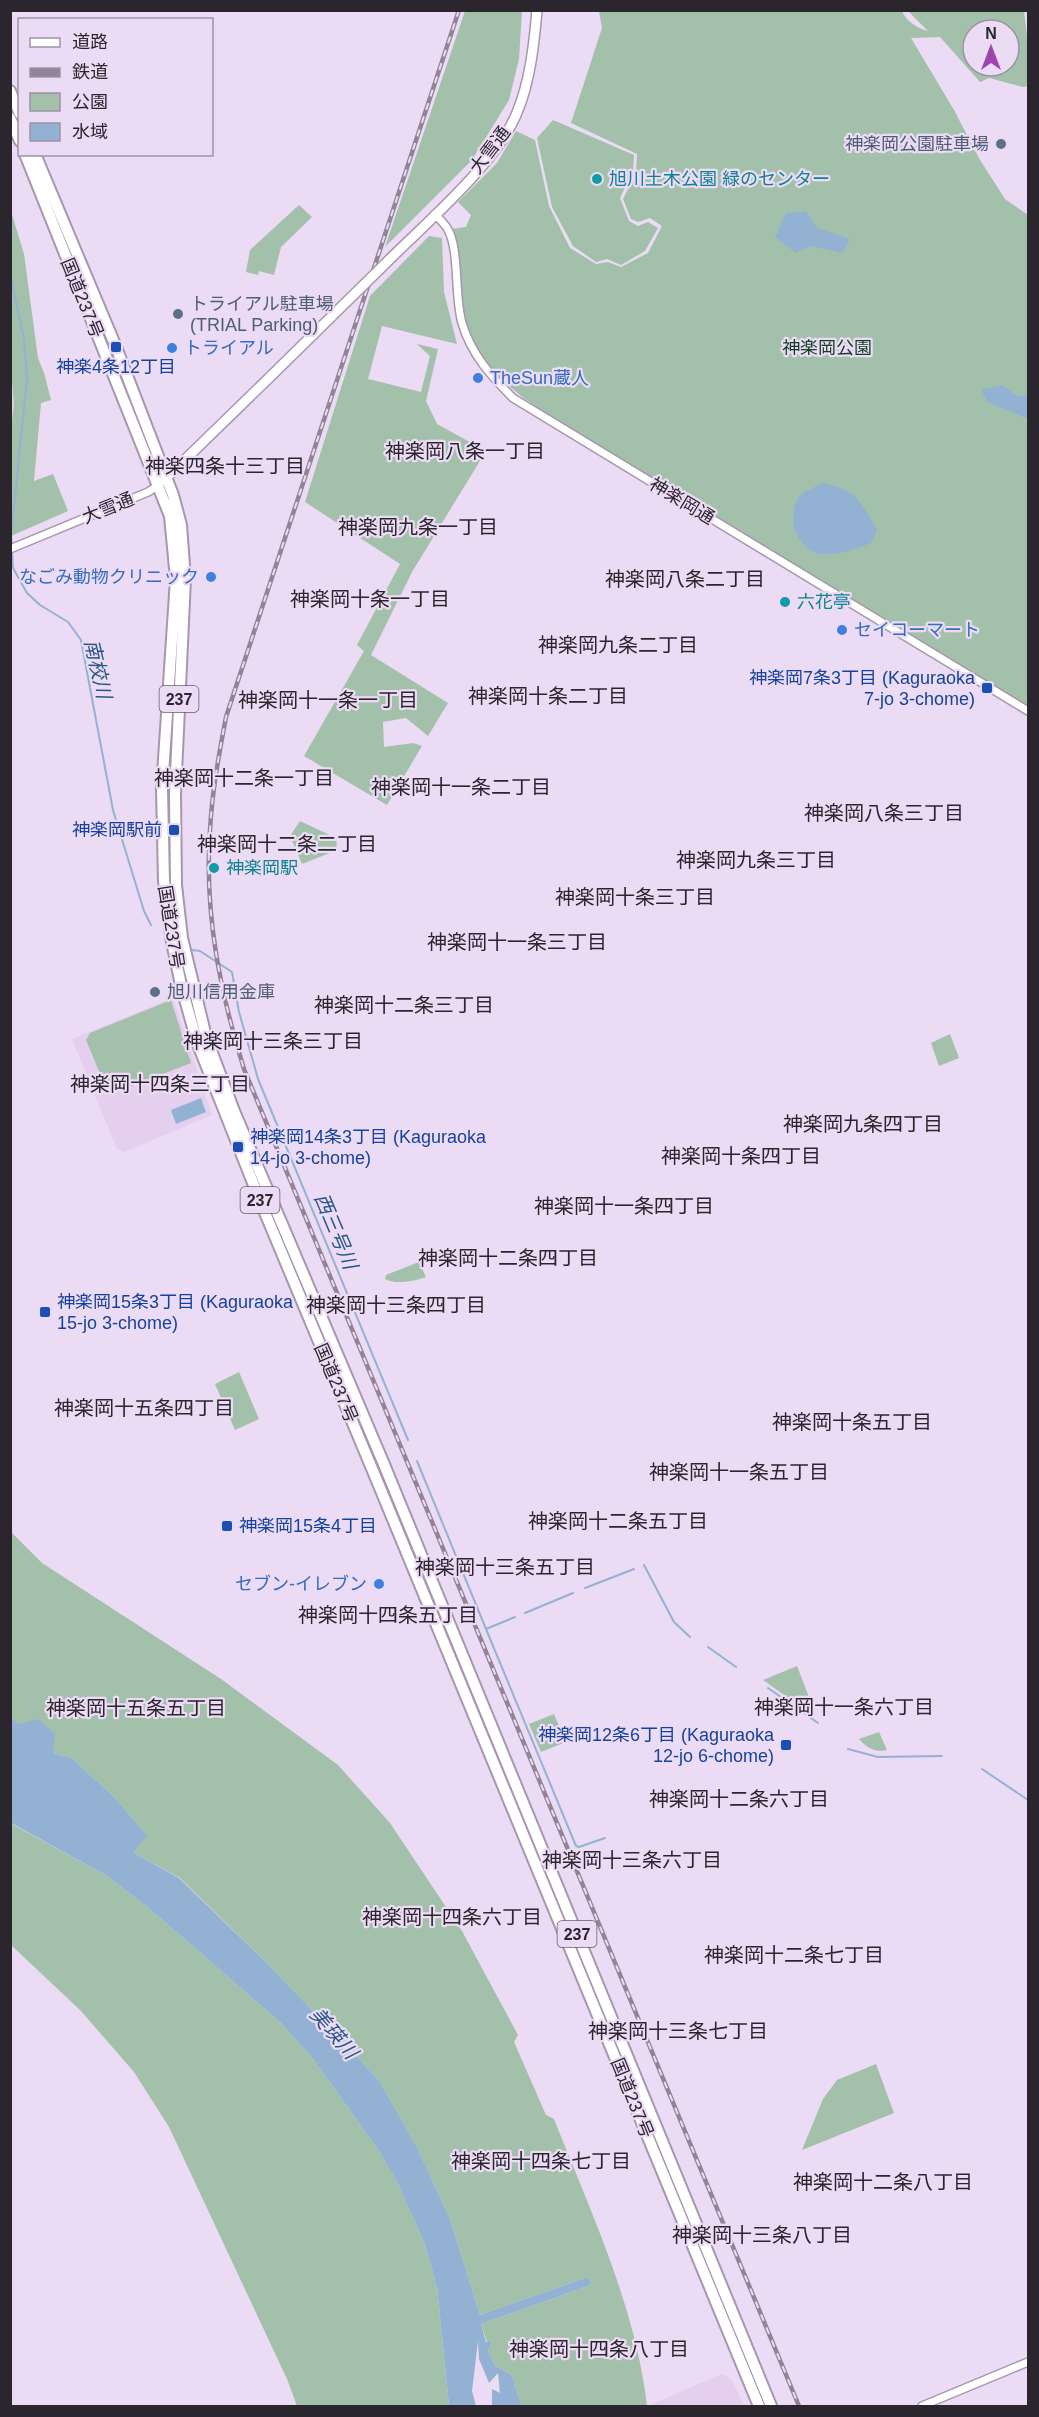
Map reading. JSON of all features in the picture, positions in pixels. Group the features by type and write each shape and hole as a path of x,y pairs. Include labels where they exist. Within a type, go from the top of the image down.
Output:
{"highway":[{"path":"10,91 18,109"},
{"path":"10,118 18,136"},
{"name":"国道237号","path":"26,156 163,481"},
{"name":"国道237号","path":"36,156 116,347 163,481 170,516 176,579 162,789 164,881 170,934 189,1014 217,1094 261,1203 771,2406"},
{"name":"国道237号","path":"625,2066 759,2406"}],"main road":[{"name":"大雪通","path":"163,481 435,214 501,141 516,115 529,74 537,10"}],"street":[{"name":"神楽岡通","path":"435,214 447,227 453,241 456,295 466,333 485,368 513,398 1029,711"},
{"name":"大雪通","path":"10,549 148,492 163,481"},
{"path":"922,2406 1029,2362"}],"shaded area":[{"path":"11,354 14,407 11,433"},
{"path":"173,998 212,1115 124,1152 117,1149 72,1039"},
{"path":"722,2374 732,2380 744,2406 647,2406"}],"green space":[{"path":"465,11 522,11 519,59 509,100 472,160 385,247"},
{"name":"神楽岡公園","path":"599,11 902,11 912,24 928,31 908,11 1024,11 1028,44 1028,86 1023,87 989,78 1021,78 1021,18 961,18 961,61 940,37 911,38 954,110 980,160 1005,199 1028,215 1028,708 538,408 513,389 491,367 474,341 463,312 451,229 466,227 471,215 458,202 497,163 516,131 535,140 549,206 570,248 596,264 608,262 621,267 648,253 662,226 650,218 638,222 631,219 623,199 636,173 637,154 571,123 602,28"},
{"name":"神楽岡公園","path":"976,78 989,78 980,82"},
{"path":"553,120 634,155 633,171 620,198 629,221 638,226 648,222 658,228 645,251 621,265 607,259 596,262 573,246 552,207 537,138"},
{"path":"299,205 312,217 281,247 274,275 259,271 258,275 246,272 250,250"},
{"path":"11,211 24,254 38,358 51,400 41,403 34,481 53,474 68,511 11,536 10,433 14,406 10,354"},
{"path":"429,236 442,238 444,292 457,344 382,326 368,379 421,392 430,356 417,344 438,349 426,401 437,424 486,451 412,572 371,655 448,703 428,736 406,718 383,722 384,747 413,743 422,746 387,805 304,756 364,651 357,645 400,564 305,502 370,296"},
{"path":"300,821 336,838 337,850 302,864 290,836"},
{"path":"171,1000 191,1063 109,1095 86,1040 90,1033"},
{"path":"950,1034 959,1058 939,1066 931,1043"},
{"path":"419,1262 426,1277 400,1282 385,1279 386,1275"},
{"path":"239,1372 259,1419 235,1430 215,1384"},
{"path":"10,1531 42,1563 221,1679 338,1765 390,1823 462,1931 518,2035 514,2042 546,2115 554,2119 610,2260 633,2333 647,2406 522,2406 511,2374 495,2366 488,2351 492,2341 487,2342 481,2324 591,2285 588,2277 480,2315 450,2219 417,2147 379,2080 267,1963 180,1878 134,1853 146,1834 114,1797 72,1758 53,1753 11,1717"},
{"path":"797,1666 809,1697 794,1702 763,1680"},
{"path":"554,1714 566,1742 541,1752 529,1724"},
{"path":"879,1732 887,1750 872,1749 859,1739"},
{"path":"10,1823 107,1876 151,1910 281,2023 313,2059 377,2148 396,2180 424,2242 437,2287 449,2406 297,2406 287,2379 169,2127 134,2072 81,2011 11,1945"},
{"path":"876,2064 894,2113 802,2150 823,2099 837,2080"}],"water":[{"path":"806,211 817,228 850,239 843,253 811,246 796,253 775,237 786,213"},
{"path":"1002,385 1017,396 1028,395 1028,419 987,402 981,389"},
{"path":"823,483 851,493 857,498 877,530 871,543 834,554 821,554 805,546 793,522 795,505 801,495"},
{"path":"201,1098 206,1112 176,1124 171,1110"},
{"name":"美瑛川","path":"11,1717 19,1724 39,1719 55,1734 53,1753 72,1758 114,1797 147,1835 134,1853 179,1878 267,1963 379,2080 417,2147 450,2219 480,2315 588,2277 591,2285 481,2324 486,2342 492,2341 488,2351 495,2366 511,2374 522,2406 492,2406 492,2389 500,2393 498,2373 489,2383 479,2359 478,2341 472,2391 476,2406 449,2406 437,2287 424,2242 396,2180 377,2148 313,2059 281,2023 151,1910 107,1876 11,1823"}],"waterway":[{"name":"南校川","path":"10,274 24,339 27,379 11,534 13,568 27,593 40,605 68,622 81,640 113,810 144,911 151,925"},
{"name":"西三号川","path":"192,950 200,951 232,972 239,1012 258,1079 408,1440"},
{"name":"西三号川","path":"417,1461 486,1629 515,1617"},
{"name":"西三号川","path":"644,1565 674,1622 690,1637"},
{"name":"西三号川","path":"585,1588 634,1569"},
{"name":"西三号川","path":"525,1613 573,1593"},
{"path":"486,1629 576,1846 605,1838"},
{"name":"西三号川","path":"708,1647 736,1667"},
{"name":"西三号川","path":"768,1688 818,1723"},
{"name":"西三号川","path":"848,1749 878,1757 942,1756"},
{"name":"西三号川","path":"982,1769 1028,1800"}],"railway":[{"path":"459,10 226,717 214,787 210,830 209,891 216,951 228,1011 244,1069 799,2406"}],"place":[{"name":"神楽岡公園駐車場","path":"1001,144"},
{"name":"旭川土木公園 緑のセンター","path":"597,179"},
{"name":"トライアル駐車場 (TRIAL Parking)","path":"178,314"},
{"name":"神楽4条12丁目","path":"116,347"},
{"name":"トライアル","path":"172,348"},
{"name":"TheSun蔵人","path":"478,378"},
{"name":"なごみ動物クリニック","path":"211,577"},
{"name":"六花亭","path":"785,602"},
{"name":"セイコーマート","path":"842,630"},
{"name":"神楽岡7条3丁目 (Kaguraoka 7-jo 3-chome)","path":"987,688"},
{"name":"神楽岡駅前","path":"174,830"},
{"name":"神楽岡駅","path":"214,868"},
{"name":"旭川信用金庫","path":"155,992"},
{"name":"神楽岡14条3丁目 (Kaguraoka 14-jo 3-chome)","path":"238,1147"},
{"name":"神楽岡15条3丁目 (Kaguraoka 15-jo 3-chome)","path":"45,1312"},
{"name":"神楽岡15条4丁目","path":"227,1526"},
{"name":"セブン-イレブン","path":"379,1584"},
{"name":"神楽岡12条6丁目 (Kaguraoka 12-jo 6-chome)","path":"786,1745"}],"district":[{"name":"神楽岡八条一丁目","path":"465,451"},
{"name":"神楽四条十三丁目","path":"225,466"},
{"name":"神楽岡九条一丁目","path":"418,527"},
{"name":"神楽岡八条二丁目","path":"685,579"},
{"name":"神楽岡十条一丁目","path":"370,599"},
{"name":"神楽岡九条二丁目","path":"618,645"},
{"name":"神楽岡十条二丁目","path":"548,696"},
{"name":"神楽岡十一条一丁目","path":"328,700"},
{"name":"神楽岡十二条一丁目","path":"244,778"},
{"name":"神楽岡十一条二丁目","path":"461,787"},
{"name":"神楽岡八条三丁目","path":"884,813"},
{"name":"神楽岡十二条二丁目","path":"287,844"},
{"name":"神楽岡九条三丁目","path":"756,860"},
{"name":"神楽岡十条三丁目","path":"635,897"},
{"name":"神楽岡十一条三丁目","path":"517,942"},
{"name":"神楽岡十二条三丁目","path":"404,1005"},
{"name":"神楽岡十三条三丁目","path":"273,1041"},
{"name":"神楽岡十四条三丁目","path":"160,1084"},
{"name":"神楽岡九条四丁目","path":"863,1124"},
{"name":"神楽岡十条四丁目","path":"741,1156"},
{"name":"神楽岡十一条四丁目","path":"624,1206"},
{"name":"神楽岡十二条四丁目","path":"508,1258"},
{"name":"神楽岡十三条四丁目","path":"396,1305"},
{"name":"神楽岡十五条四丁目","path":"144,1408"},
{"name":"神楽岡十条五丁目","path":"852,1422"},
{"name":"神楽岡十一条五丁目","path":"739,1472"},
{"name":"神楽岡十二条五丁目","path":"618,1521"},
{"name":"神楽岡十三条五丁目","path":"505,1567"},
{"name":"神楽岡十四条五丁目","path":"388,1615"},
{"name":"神楽岡十一条六丁目","path":"844,1707"},
{"name":"神楽岡十五条五丁目","path":"136,1708"},
{"name":"神楽岡十二条六丁目","path":"739,1799"},
{"name":"神楽岡十三条六丁目","path":"632,1860"},
{"name":"神楽岡十四条六丁目","path":"452,1917"},
{"name":"神楽岡十二条七丁目","path":"794,1955"},
{"name":"神楽岡十三条七丁目","path":"678,2031"},
{"name":"神楽岡十四条七丁目","path":"541,2161"},
{"name":"神楽岡十二条八丁目","path":"883,2182"},
{"name":"神楽岡十三条八丁目","path":"762,2235"},
{"name":"神楽岡十四条八丁目","path":"599,2349"}]}
